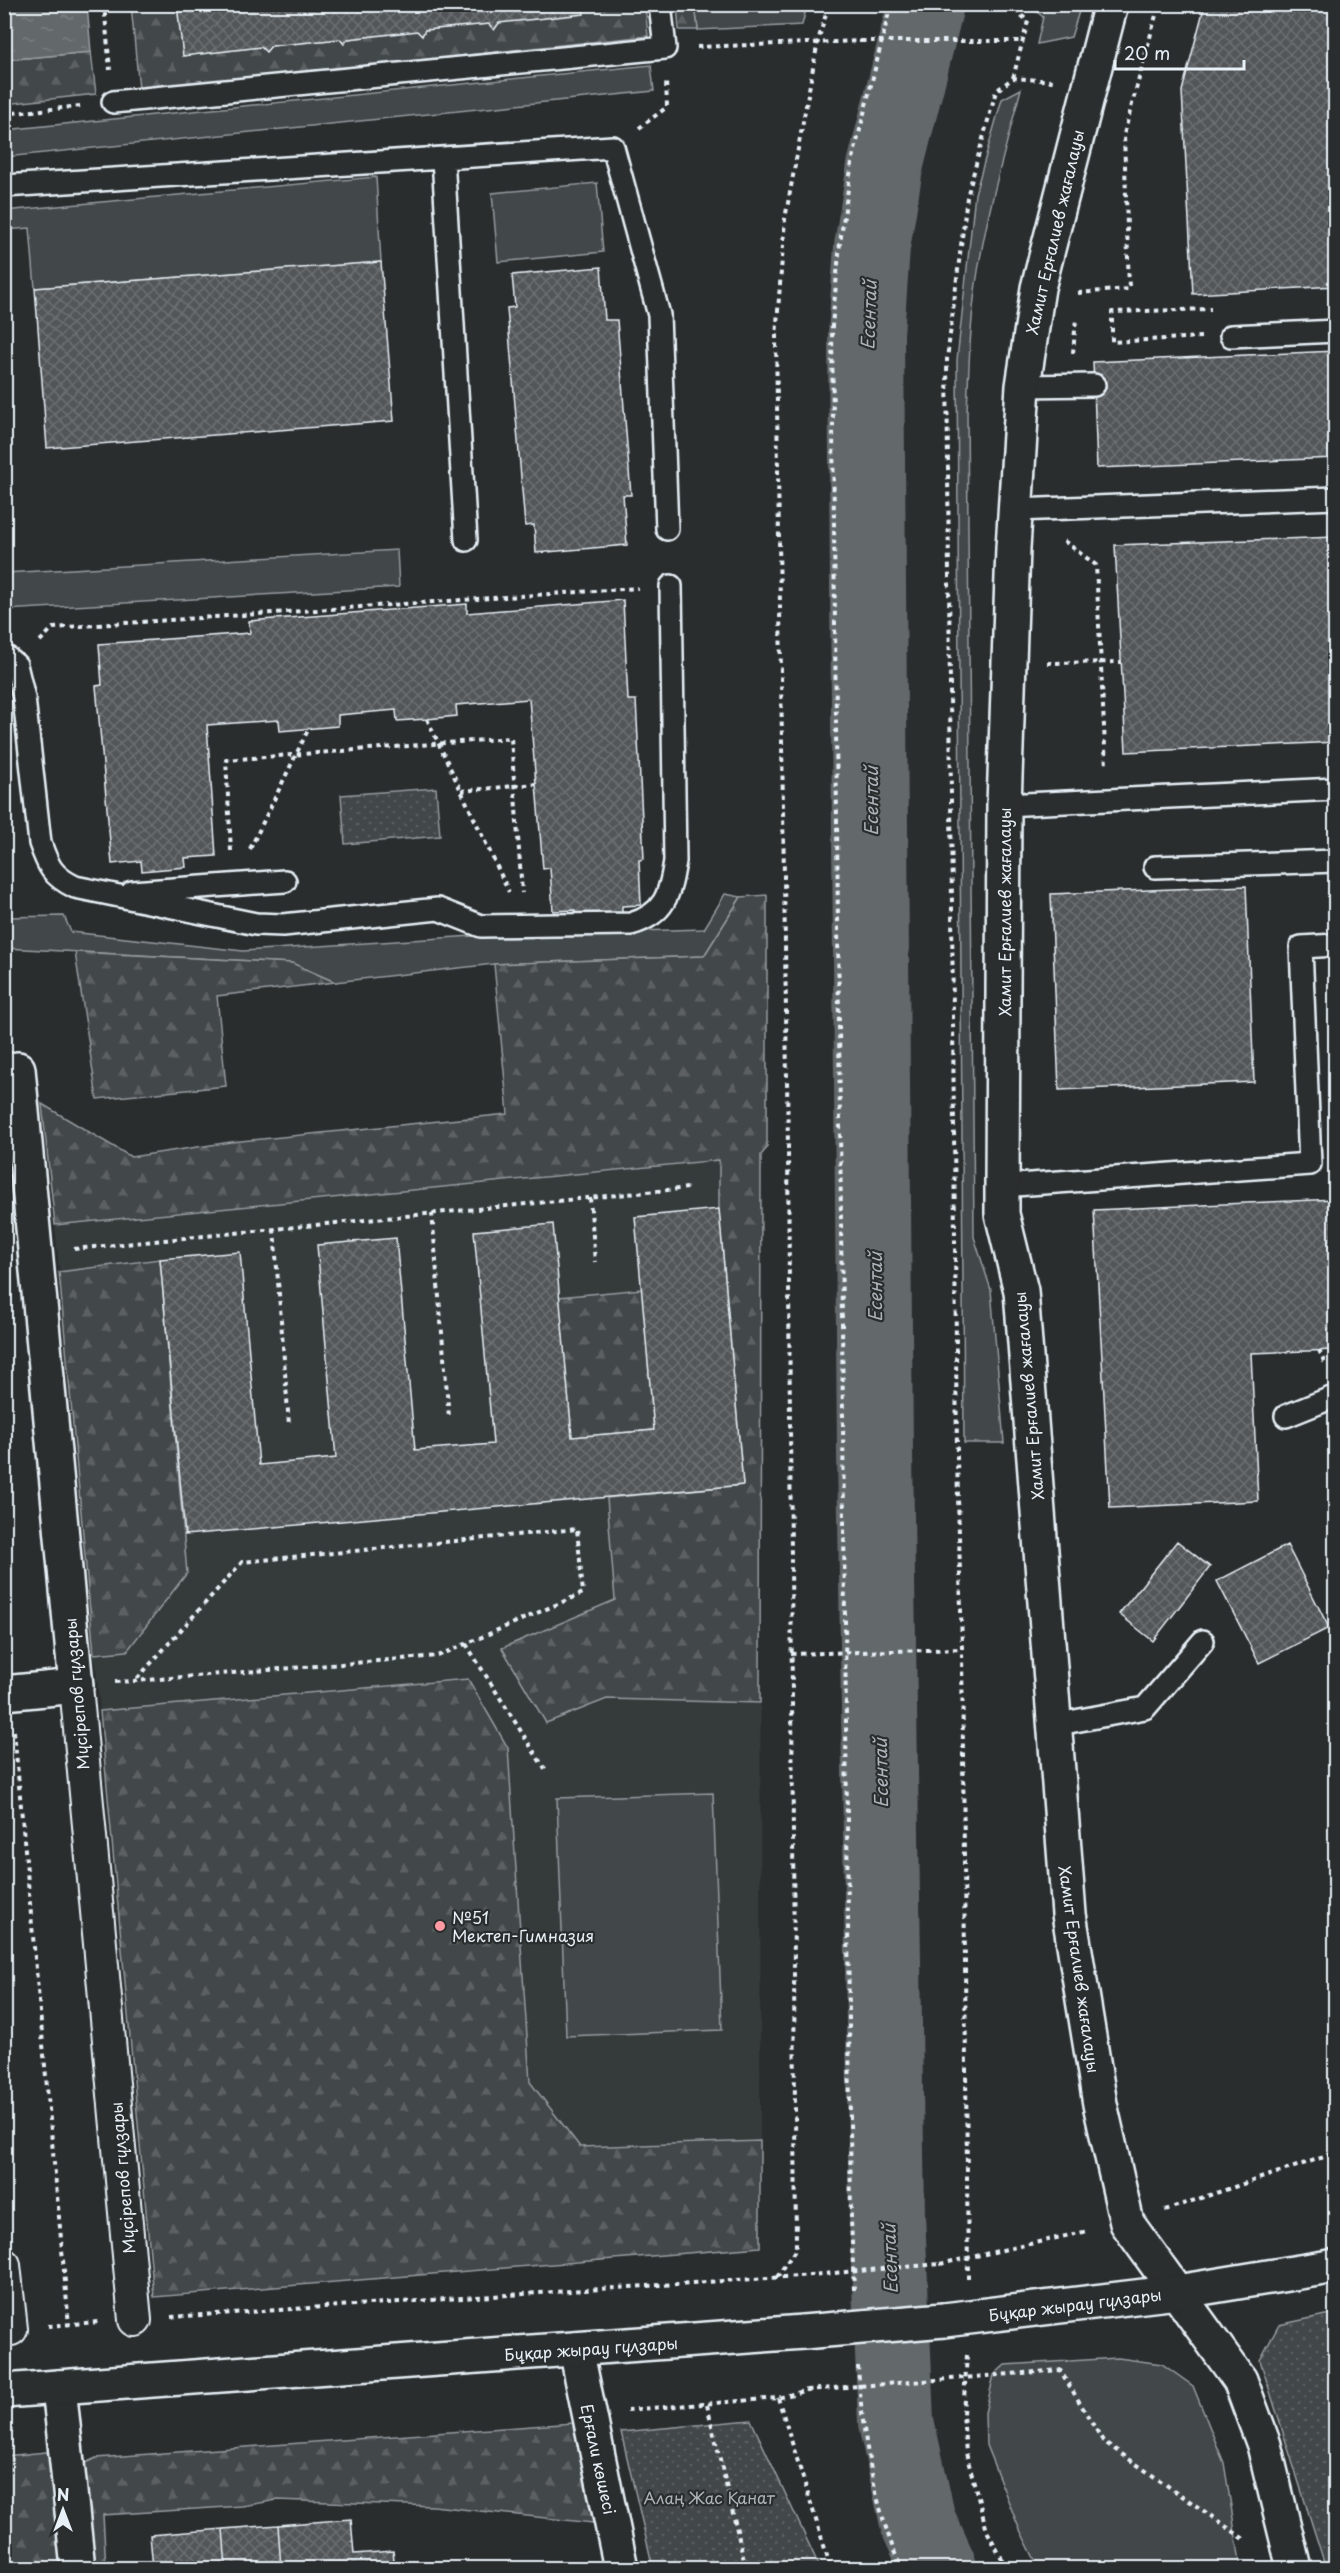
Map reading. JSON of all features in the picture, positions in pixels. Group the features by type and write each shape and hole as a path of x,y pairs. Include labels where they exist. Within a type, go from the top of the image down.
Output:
{"street":[{"name":"Хамит Ерғалиев жағалауы","path":"1111,4 1038,288 1023,386 1015,510 1004,805 1002,1214 1021,1291 1069,1914 1100,2104 1127,2223 1240,2380 1264,2445 1294,2568"},
{"name":"Мүсірепов гүлзары","path":"18,1069 135,2320"},
{"path":"7,1693 76,1686"},
{"name":"Бұқар жырау гүлзары","path":"1177,2292 1335,2243"},
{"path":"4,2265 11,2329"},
{"name":"Бұқар жырау гүлзары","path":"4,2391 956,2319 1177,2292 1335,2266"},
{"name":"Ерғали көшесі","path":"576,2349 621,2568"},
{"path":"59,2387 78,2568"}],"lane":[{"path":"113,102 665,48 660,4"},
{"path":"4,186 614,147 659,315 667,529"},
{"path":"443,158 466,540"},
{"path":"1231,336 1335,331"},
{"path":"1023,386 1094,385"},
{"path":"1015,510 1335,498"},
{"path":"10,660 24,698 40,843 47,863 58,879 75,887 256,924 283,925 438,909 481,926 631,924 648,919 662,906 672,885 675,861 671,586"},
{"path":"1004,805 1335,789"},
{"path":"1155,867 1335,861"},
{"path":"107,894 285,881"},
{"path":"1002,1186 1310,1164 1301,947 1335,945"},
{"path":"1286,1416 1335,1396"},
{"path":"1053,1725 1144,1708 1203,1641"}],"path":[{"path":"4,114 113,102 104,4"},
{"path":"777,2277 796,2249 788,1158 776,337 785,219 818,41 828,4"},
{"path":"855,2300 850,2186 832,326 840,243 852,162 891,4"},
{"path":"1007,2568 987,2531 966,2453 963,2414 967,2378 956,2319 962,1649 957,1447 947,359 967,196 996,91 1013,78 1029,21 1015,10 1017,4"},
{"path":"1077,304 1078,292 1129,290 1124,134 1159,4"},
{"path":"614,147 667,107 665,48 818,41 1023,41"},
{"path":"1013,78 1054,81 1087,91"},
{"path":"1217,308 1112,312 1112,342 1231,336"},
{"path":"1071,385 1076,316"},
{"path":"1050,508 1052,532 1096,565 1106,768 1117,768"},
{"path":"10,660 53,628 671,586"},
{"path":"1009,663 1121,662"},
{"path":"427,719 525,926"},
{"path":"233,885 309,728"},
{"path":"233,885 226,760 511,738 525,926"},
{"path":"461,791 536,784"},
{"path":"35,1254 688,1188"},
{"path":"590,1198 595,1262"},
{"path":"432,1213 449,1417"},
{"path":"274,1229 289,1425"},
{"path":"76,1686 438,1656 583,1593 577,1529 242,1562 135,1681"},
{"path":"4,1634 7,1693 69,2325"},
{"path":"466,1644 546,1771"},
{"path":"791,1654 962,1649"},
{"path":"11,2329 799,2276 940,2264"},
{"path":"858,2357 861,2414 885,2533 901,2568"},
{"path":"588,2412 707,2405 778,2398 807,2390 1060,2370 1103,2441 1252,2545"},
{"path":"778,2398 831,2568"},
{"path":"707,2405 746,2568"}],"shaded area":[{"name":"№51 Мектеп-Гимназия","path":"761,1155 760,2247 154,2297 55,1225"}],"green space":[{"path":"583,4 645,5 648,36 139,89 131,5 177,5 183,56 261,47 266,52 271,46 340,39 344,44 348,39 417,31 422,36 425,30 489,24 494,30 499,23"},
{"path":"677,5 695,5 698,30 679,30"},
{"path":"695,5 807,5 802,25 698,30"},
{"path":"1029,5 1081,5 1071,37 1037,44 1043,17"},
{"path":"91,52 96,94 5,104 5,60"},
{"path":"651,65 654,91 5,157 5,130"},
{"path":"1021,89 997,179 982,248 973,306 968,377 974,1237 991,1290 1004,1443 964,1443 957,360 975,194 1002,99"},
{"path":"376,177 381,262 35,288 30,228 5,230 4,211"},
{"path":"597,183 603,252 498,262 492,193"},
{"path":"397,550 399,587 5,610 5,573"},
{"path":"436,788 440,836 345,844 341,795"},
{"path":"725,894 741,897 704,956 494,964 335,982 291,963 5,948 4,917 64,916 71,932 243,951 473,936 704,929"},
{"path":"767,895 767,1148 761,1155 760,1703 607,1699 546,1723 502,1648 615,1600 607,1498 743,1485 719,1209 719,1160 55,1225 42,1104 131,1157 231,1142 508,1114 494,964 704,956 741,897"},
{"path":"75,952 292,963 335,982 217,996 226,1086 97,1099"},
{"path":"160,1259 187,1573 127,1651 94,1654 59,1272"},
{"path":"642,1289 654,1430 572,1437 559,1297"},
{"path":"468,1679 508,1748 530,2082 580,2147 760,2141 760,2247 154,2297 100,1711"},
{"path":"713,1793 722,2030 566,2036 557,1798"},
{"path":"1335,2313 1336,2568 1326,2568 1260,2360 1279,2325"},
{"path":"1118,2358 1162,2364 1193,2386 1224,2463 1241,2568 1039,2568 1019,2528 986,2445 985,2413 994,2375 1005,2365"},
{"name":"Алаң Жас Қанат","path":"751,2420 820,2568 653,2568 621,2432"},
{"path":"573,2423 593,2523 433,2506 277,2500 242,2506 103,2515 106,2568 93,2568 83,2464 96,2458"},
{"path":"67,2450 78,2568 5,2568 5,2456"}],"water":[{"path":"5,4 87,5 91,52 5,60"}],"building":[{"path":"177,4 583,4 584,14 499,23 494,30 489,24 425,30 422,36 417,31 348,39 344,44 340,39 271,46 266,52 261,47 183,56"},
{"path":"1205,4 1336,4 1336,286 1193,294 1182,91"},
{"path":"381,262 394,421 47,448 35,288"},
{"path":"601,267 605,320 617,320 631,495 623,495 627,545 536,553 534,525 525,526 507,308 515,307 512,275"},
{"path":"1336,351 1336,458 1097,468 1093,362"},
{"path":"1336,537 1336,742 1126,752 1115,545"},
{"path":"623,600 628,700 636,700 644,859 639,860 641,905 622,906 622,914 576,917 575,910 553,911 550,868 543,869 529,699 456,705 457,716 427,719 397,721 396,710 338,715 338,726 280,731 279,720 207,725 216,856 185,858 186,867 142,871 141,861 112,864 96,686 102,685 99,644 250,633 249,621 467,604 467,613"},
{"path":"1246,886 1254,1082 1059,1090 1051,894"},
{"path":"1331,963 1336,963 1336,1055"},
{"path":"1336,1199 1336,1350 1251,1353 1258,1501 1110,1508 1094,1210"},
{"path":"719,1209 743,1485 185,1535 160,1259 240,1252 259,1465 336,1458 317,1245 396,1238 415,1450 493,1444 474,1231 553,1224 572,1437 654,1430 635,1217"},
{"path":"1177,1541 1210,1567 1153,1641 1119,1614"},
{"path":"1287,1545 1329,1628 1259,1663 1217,1581"},
{"path":"351,2519 354,2554 393,2551 395,2568 281,2568 278,2525"},
{"path":"278,2525 281,2568 226,2568 223,2529"},
{"path":"223,2529 226,2568 153,2568 150,2535"}],"waterway":[{"name":"Есентай","path":"926,4 885,167 872,247 866,334 875,1453 887,2215 896,2422 918,2522 939,2568"}],"place":[{"name":"№51 Мектеп-Гимназия","path":"440,1926"}]}
